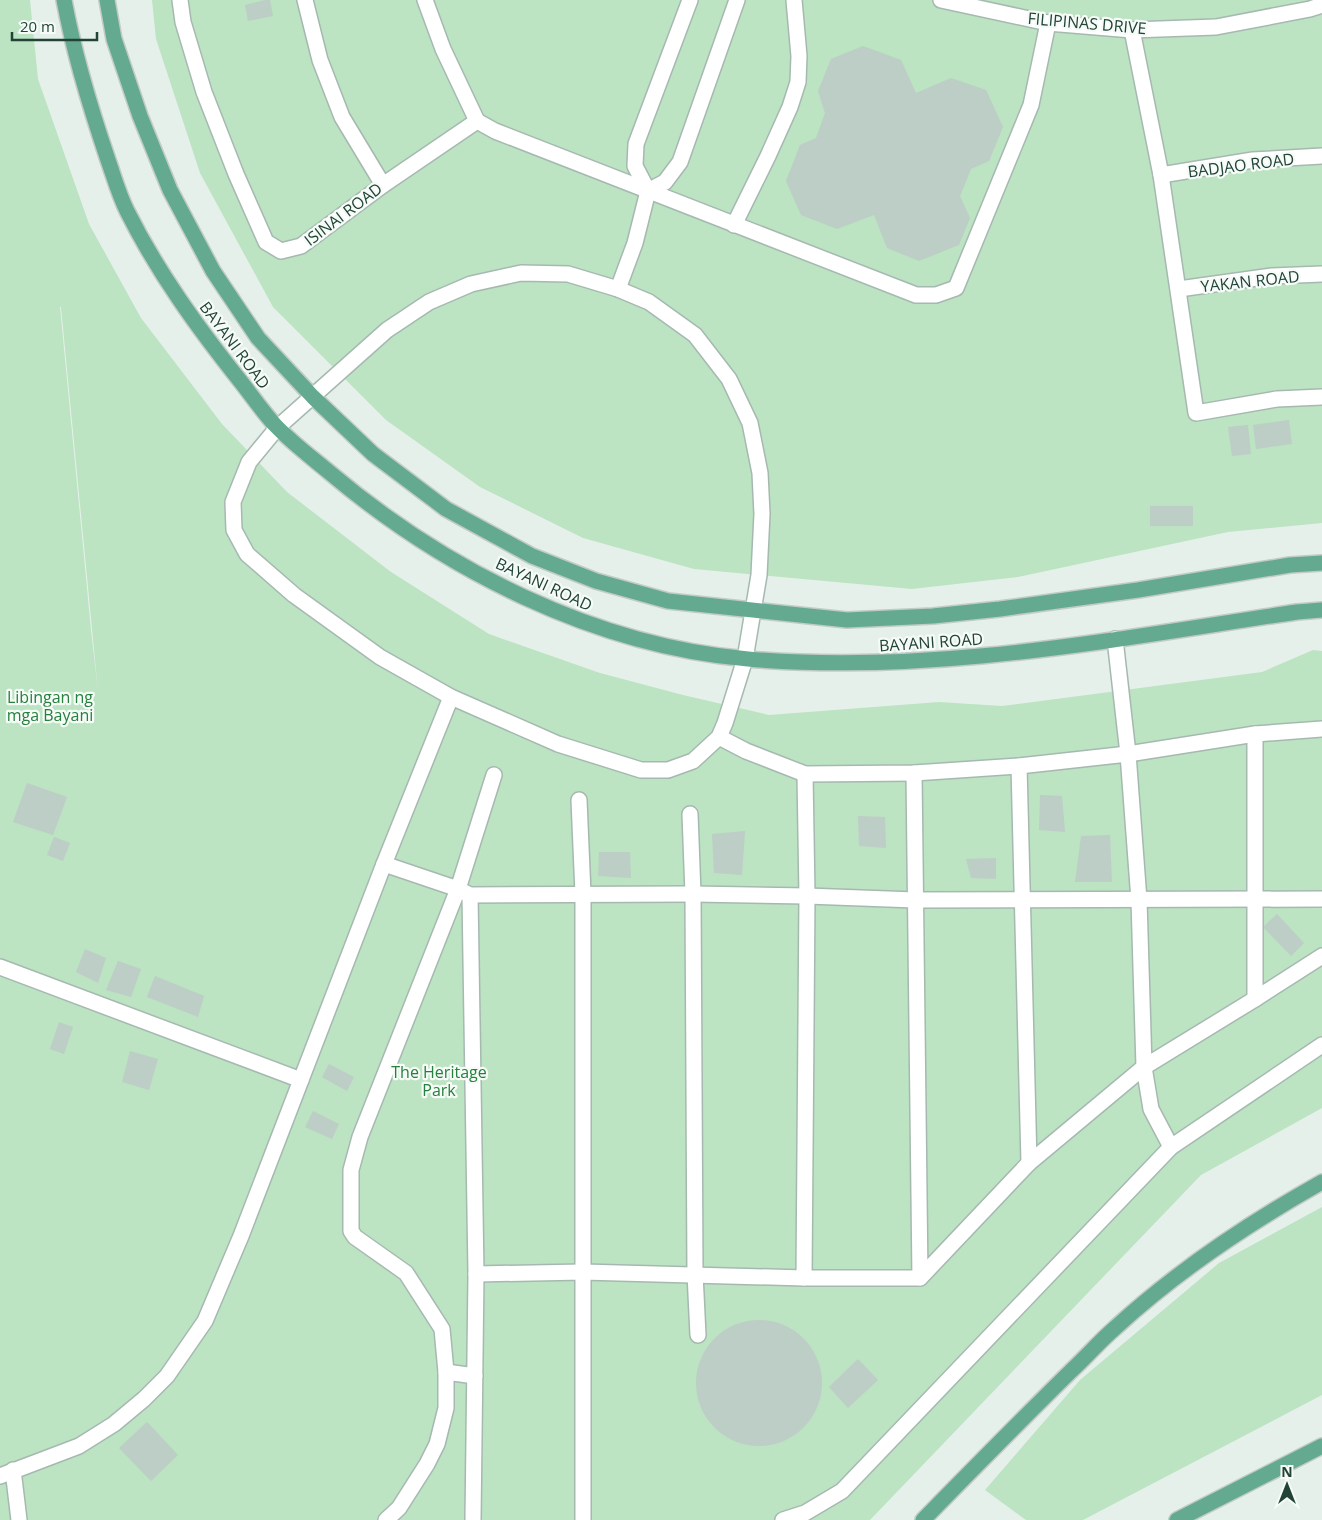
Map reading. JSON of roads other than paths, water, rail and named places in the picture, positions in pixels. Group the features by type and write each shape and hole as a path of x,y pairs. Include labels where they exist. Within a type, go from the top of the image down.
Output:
{"main road":[{"name":"BAYANI ROAD","path":"64,0 72,42 96,124 125,208 172,290 224,362 277,428 352,491 431,547 520,595 591,625 666,647 745,659 842,664 943,660 1014,653 1322,610"},
{"name":"BAYANI ROAD","path":"107,0 114,39 140,116 170,190 213,271 258,338 313,397 373,454 446,509 532,556 596,581 668,601 847,620 933,616 1000,609 1138,590 1290,565 1322,563"},
{"path":"923,1520 1041,1399 1116,1328 1200,1260 1255,1222 1322,1182"},
{"path":"1178,1520 1322,1446"}],"street":[{"name":"ISINAI ROAD","path":"180,0 183,22 204,92 236,174 266,242 281,251 301,246 383,185 477,120"},
{"path":"305,0 320,60 342,117 383,185"},
{"path":"425,0 443,49 477,120 495,131 648,192 916,294 936,294 956,288 1031,105 1048,23"},
{"path":"618,289 635,242 648,192 635,166 636,144 690,0"},
{"path":"648,192 665,182 680,162 737,0"},
{"path":"734,224 768,156 790,107 798,82 799,56 794,0"},
{"name":"FILIPINAS DRIVE","path":"941,0 1048,23 1132,30 1216,27 1310,10 1322,5"},
{"path":"1132,30 1161,175 1196,413 1277,399 1322,397"},
{"name":"BADJAO ROAD","path":"1161,175 1253,160 1322,156"},
{"path":"520,273 568,274 618,289 648,302 695,335 729,379 750,423 760,473 762,514 759,575 754,609 745,659 725,723 719,736 693,761 668,770 641,770 558,744 450,697 380,657 294,595 247,554 234,530 233,502 249,462 277,428 313,397 387,330 429,302 471,284 520,273"},
{"name":"YAKAN ROAD","path":"1179,289 1272,276 1322,274"},
{"path":"1115,639 1128,754 1140,900 1144,1066 1152,1109 1171,1147"},
{"path":"19,1520 7,1473 79,1446 114,1424 144,1399 167,1376 206,1321 241,1236 450,697"},
{"path":"719,736 746,751 805,774 914,773 1019,766 1128,754 1255,734 1322,729"},
{"path":"1255,734 1255,999"},
{"path":"1019,766 1029,1163"},
{"path":"914,773 920,1278"},
{"path":"804,1278 807,896 805,774"},
{"path":"386,1520 399,1508 428,1464 437,1444 446,1408 446,1372 442,1329 406,1273 355,1237 351,1232 351,1170 360,1137 464,892 494,775"},
{"path":"580,800 583,894 583,1520"},
{"path":"690,814 693,894 695,1274 698,1334"},
{"path":"384,864 464,892 807,896 915,900 1322,900"},
{"path":"464,892 476,1274 473,1520"},
{"path":"476,1274 583,1272 804,1278 920,1278 1029,1163 1144,1066 1322,956"},
{"path":"0,967 301,1080"},
{"path":"783,1520 805,1513 842,1491 1171,1147 1322,1045"},
{"path":"446,1372 475,1376"}],"park label":[{"name":"Libingan ng mga Bayani","path":"50,706"},
{"name":"The Heritage Park","path":"439,1081"}]}
